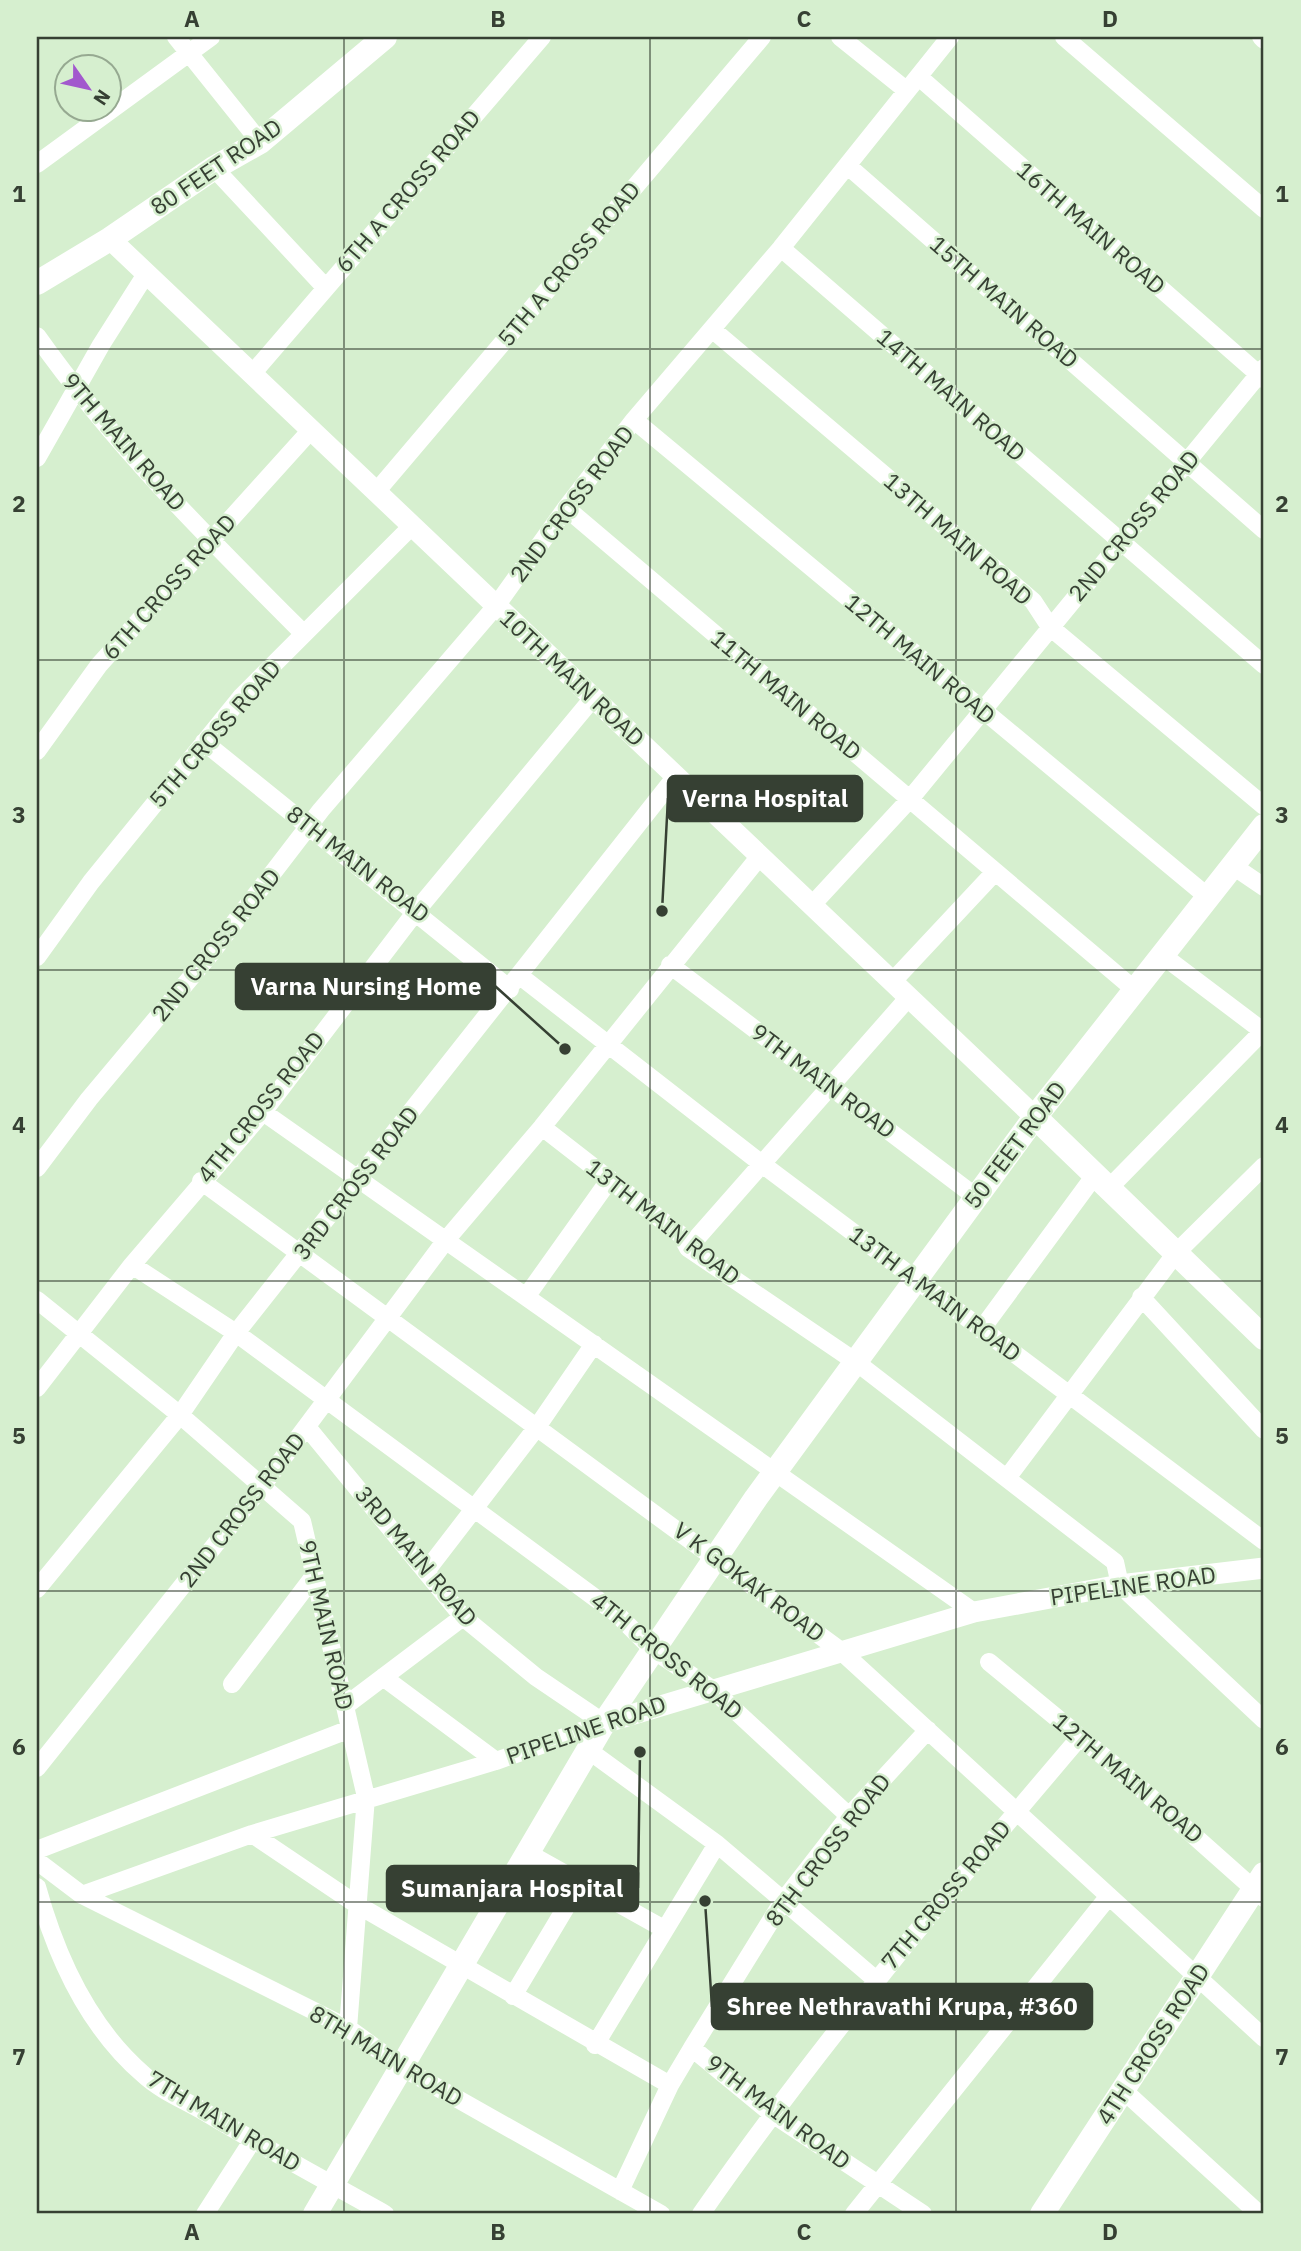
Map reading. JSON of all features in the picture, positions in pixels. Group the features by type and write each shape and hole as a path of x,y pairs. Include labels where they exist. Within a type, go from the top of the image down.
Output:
{"main road":[{"name":"80 FEET ROAD","path":"37,284 110,239 214,168 260,142 385,37"},
{"name":"50 FEET ROAD","path":"315,2214 604,1723 716,1557 775,1472 1035,1117 1264,826"},
{"path":"1035,1117 1176,1253 1261,1328"},
{"name":"4TH CROSS ROAD","path":"1042,2214 1197,1976 1261,1886"}],"street":[{"path":"176,37 260,142"},
{"path":"37,164 211,37"},
{"name":"6TH A CROSS ROAD","path":"214,168 324,286 542,37"},
{"name":"5TH A CROSS ROAD","path":"376,492 762,37"},
{"name":"16TH MAIN ROAD","path":"840,37 913,84 1262,374"},
{"name":"2ND CROSS ROAD","path":"37,1168 89,1099 208,957 310,826 496,606 566,508 634,420 782,248 950,37"},
{"path":"1064,37 1264,209"},
{"name":"15TH MAIN ROAD","path":"848,166 1264,530"},
{"name":"10TH MAIN ROAD","path":"110,239 1035,1117"},
{"name":"14TH MAIN ROAD","path":"782,248 1264,665"},
{"path":"37,458 146,274"},
{"path":"252,373 324,286"},
{"name":"13TH MAIN ROAD","path":"713,330 1033,601 1050,626 1264,806"},
{"name":"9TH MAIN ROAD","path":"37,336 75,390 210,541 303,634"},
{"name":"2ND CROSS ROAD","path":"812,905 910,799 1120,541 1262,374"},
{"name":"12TH MAIN ROAD","path":"634,420 1208,897"},
{"name":"6TH CROSS ROAD","path":"37,751 99,665 311,430"},
{"name":"11TH MAIN ROAD","path":"566,508 1135,990"},
{"name":"5TH CROSS ROAD","path":"37,957 91,882 242,696 412,526"},
{"name":"4TH CROSS ROAD","path":"37,1388 132,1265 263,1111 417,910 593,698"},
{"name":"8TH MAIN ROAD","path":"204,742 417,910 607,1045"},
{"name":"3RD CROSS ROAD","path":"37,1589 180,1415 236,1333 360,1180 676,776"},
{"name":"2ND CROSS ROAD","path":"37,1768 262,1486 446,1240 542,1127 670,965 761,856"},
{"path":"1233,866 1264,887"},
{"path":"892,982 995,872"},
{"path":"981,1329 1102,1181 1264,1032 1162,955"},
{"name":"9TH MAIN ROAD","path":"670,965 976,1197"},
{"path":"688,1248 909,997"},
{"name":"13TH A MAIN ROAD","path":"607,1045 1264,1542"},
{"path":"263,1111 974,1612"},
{"name":"13TH MAIN ROAD","path":"542,1127 681,1235 688,1248 856,1362 1115,1562 1120,1585"},
{"path":"1007,1478 1176,1253 1264,1166"},
{"path":"526,1297 610,1180"},
{"name":"V K GOKAK ROAD","path":"201,1181 841,1651 1197,1976 1262,2031"},
{"name":"4TH CROSS ROAD","path":"132,1265 236,1333 617,1614 653,1650 712,1689 849,1816"},
{"path":"1141,1297 1264,1430"},
{"name":"9TH MAIN ROAD","path":"37,1300 180,1415 302,1521 366,1797 348,2028"},
{"path":"427,1570 537,1427 594,1345"},
{"name":"3RD MAIN ROAD","path":"307,1427 463,1617 536,1677 604,1723"},
{"name":"PIPELINE ROAD","path":"82,1895 366,1797 496,1761 712,1689 974,1612 1120,1585 1264,1568"},
{"path":"232,1684 314,1576"},
{"path":"1120,1585 1264,1720"},
{"path":"345,1706 463,1617"},
{"name":"12TH MAIN ROAD","path":"989,1662 1261,1886"},
{"path":"383,1677 496,1761"},
{"path":"37,1850 350,1729"},
{"name":"8TH CROSS ROAD","path":"692,2048 783,1901 849,1816 928,1730"},
{"name":"7TH CROSS ROAD","path":"701,2214 771,2113 875,1979 1080,1737"},
{"path":"588,1750 717,1844 875,1979"},
{"name":"9TH MAIN ROAD","path":"253,1834 356,1904 596,2045 670,2085 692,2048 771,2113 923,2214"},
{"path":"596,2045 717,1844"},
{"path":"528,1853 664,1929"},
{"name":"8TH MAIN ROAD","path":"37,1861 82,1895 348,2028 403,2068 661,2214"},
{"path":"513,1996 581,1882"},
{"name":"7TH MAIN ROAD","path":"37,1887 51,1938 71,1980 110,2037 144,2076 252,2141 385,2214"},
{"path":"854,2214 1109,1896"},
{"path":"620,2191 670,2085"},
{"path":"1123,2090 1259,2214"},
{"path":"205,2214 252,2141"}],"place":[{"name":"Verna Hospital","path":"662,911"},
{"name":"Varna Nursing Home","path":"565,1049"},
{"name":"Sumanjara Hospital","path":"640,1752"},
{"name":"Shree Nethravathi Krupa, #360","path":"705,1901"}]}
